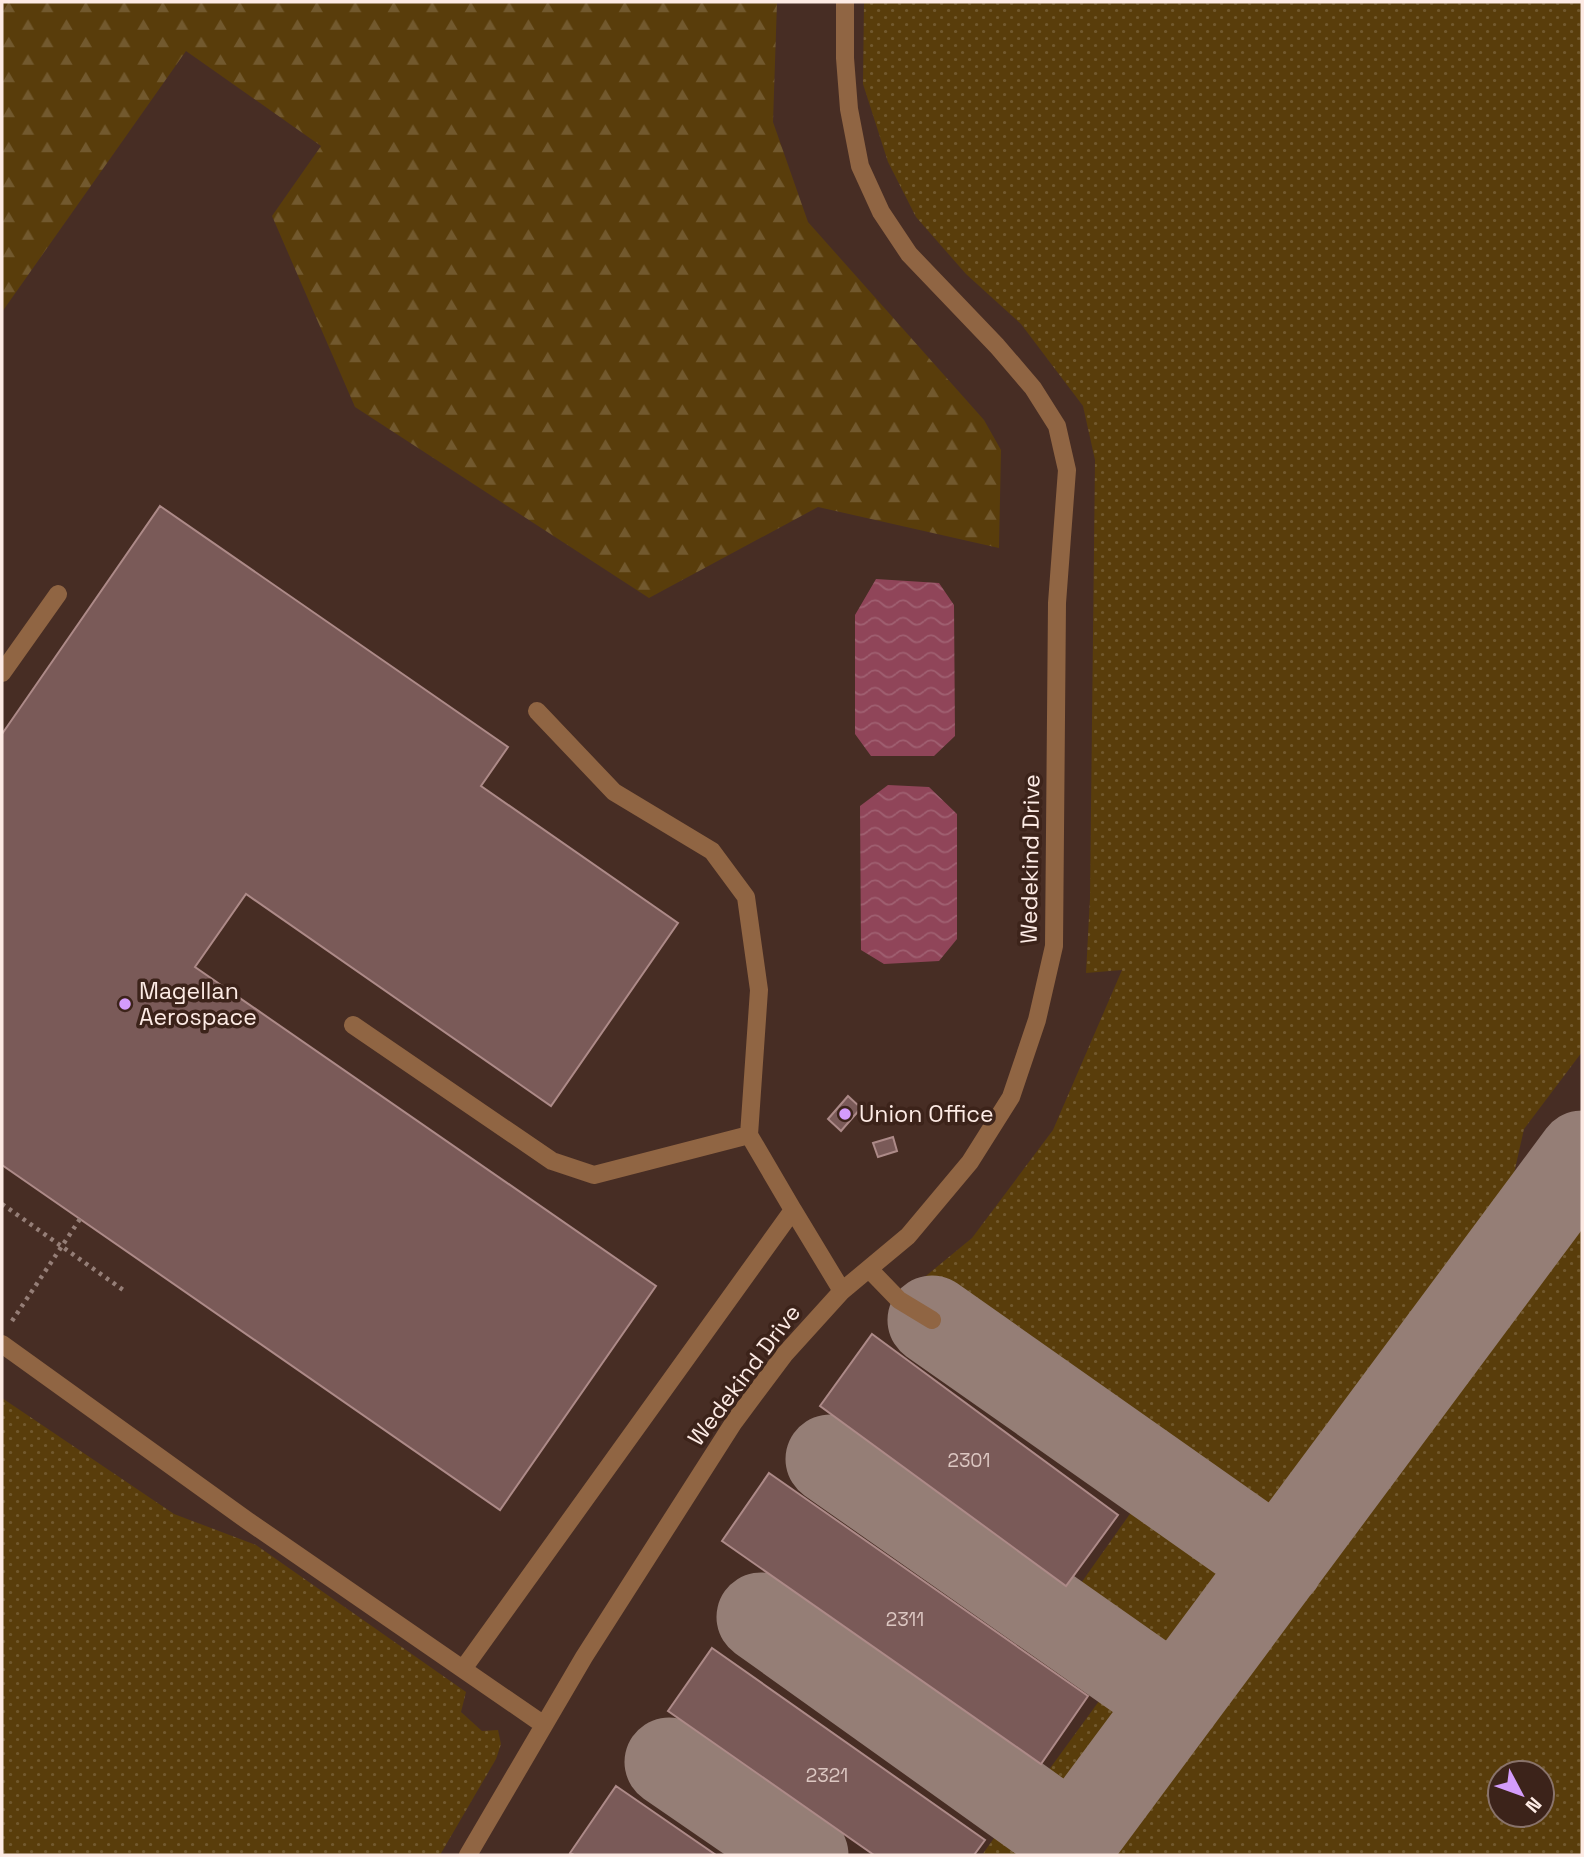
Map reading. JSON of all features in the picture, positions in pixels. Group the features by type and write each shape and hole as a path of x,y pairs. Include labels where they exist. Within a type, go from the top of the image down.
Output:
{"street":[{"name":"Wedekind Drive","path":"468,1855 591,1645 734,1422 784,1355 842,1291 908,1236 970,1162 1011,1097 1037,1020 1054,946 1057,603 1067,470 1057,426 1033,388 997,346 909,254 881,212 860,166 849,109 845,2"},
{"path":"2,673 58,594"},
{"path":"537,710 614,792 712,851 747,897 759,990 749,1135 842,1291"},
{"path":"353,1025 552,1161 594,1175 749,1135"},
{"path":"463,1669 793,1210"},
{"path":"869,1269 899,1300 932,1320"},
{"path":"2,1344 248,1521 544,1725"}],"path":[{"path":"2,1204 126,1292"},
{"path":"9,1325 80,1219"}],"green space":[{"path":"2,2 777,2 773,122 808,222 984,420 1001,450 999,548 818,507 649,598 355,407 272,216 321,146 186,51 2,312"},
{"path":"864,2 1582,2 1582,1052 1524,1129 1501,1231 1280,1529 1263,1533 910,1289 972,1238 1053,1130 1122,970 1086,973 1090,898 1095,460 1083,406 1021,324 966,274 916,217 888,162 863,84"},
{"path":"1582,1187 1582,1855 1080,1855 1578,1190"},
{"path":"2,1398 174,1514 256,1545 466,1692 461,1712 482,1731 498,1730 501,1744 496,1759 440,1855 2,1855"},
{"path":"1144,1494 1239,1557 1246,1577 1176,1673 1164,1675 1046,1594 1056,1580 1074,1593"},
{"path":"1099,1672 1139,1698 1146,1712 1075,1807 1058,1812 1032,1793 1102,1697 1085,1684 1091,1675"},
{"path":"1009,1817 1036,1835 1043,1850 1039,1855 982,1855"}],"water":[{"path":"876,579 939,583 954,605 955,736 934,756 871,756 855,734 855,615"},
{"path":"888,785 929,787 957,814 957,939 939,961 884,964 861,950 860,806"}],"building":[{"name":"Magellan Aerospace","path":"160,506 508,747 481,786 678,923 551,1106 246,894 195,967 656,1286 500,1510 2,1165 2,734"},
{"name":"Union Office","path":"848,1096 861,1108 841,1131 828,1119"},
{"path":"893,1137 897,1151 878,1157 873,1143"},
{"path":"872,1334 1118,1515 1066,1586 820,1406"},
{"path":"769,1473 1088,1696 1041,1764 722,1541"},
{"path":"712,1648 985,1840 974,1855 874,1855 668,1711"},
{"path":"616,1786 716,1855 570,1853"}],"taxiway":[{"path":"1062,1855 1582,1155"},
{"path":"932,1320 1279,1564"},
{"path":"830,1459 1176,1702"},
{"path":"761,1617 1073,1840"},
{"path":"669,1762 804,1855"}],"place":[{"name":"Magellan Aerospace","path":"125,1004"},
{"name":"Union Office","path":"845,1114"}]}
